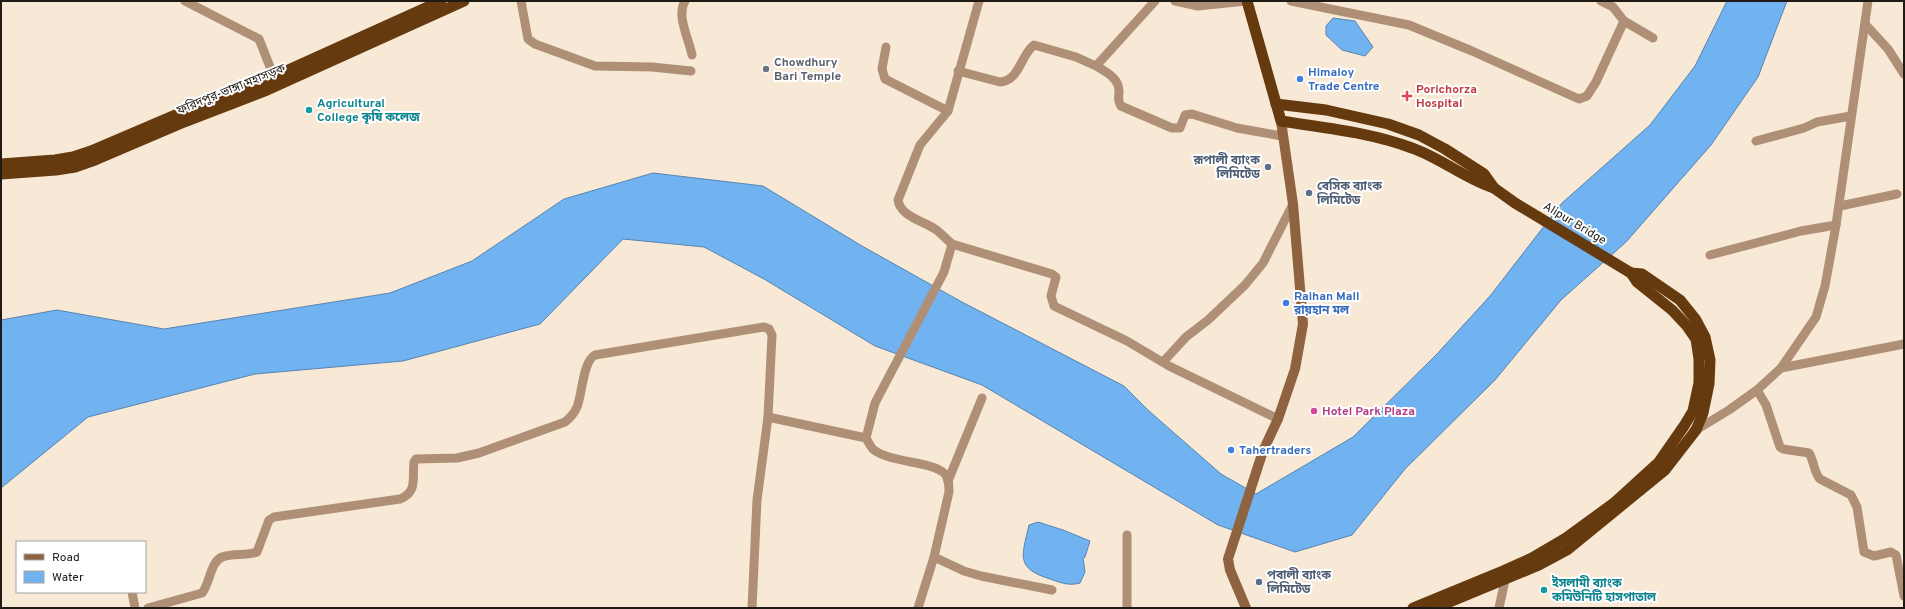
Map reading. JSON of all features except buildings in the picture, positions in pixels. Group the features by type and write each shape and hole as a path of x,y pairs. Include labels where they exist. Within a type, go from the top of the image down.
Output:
{"highway":[{"name":"ফরিদপুর-ভাঙ্গা মহাসড়ক","path":"414,19 441,1"},
{"name":"ফরিদপুর-ভাঙ্গা মহাসড়ক","path":"1,164 55,160 73,157 151,130 276,81 414,19 464,1"},
{"path":"1246,1 1281,121 1385,139 1413,148 1479,183 1494,188"},
{"path":"1276,104 1326,110 1388,124 1419,135 1445,149 1484,174 1494,188"},
{"name":"ফরিদপুর-ভাঙ্গা মহাসড়ক","path":"1,174 76,167 151,130"},
{"name":"Alipur Bridge","path":"1494,188 1631,273"},
{"path":"1435,608 1504,576 1566,538 1614,503 1660,462 1693,411 1699,383 1699,359 1696,339 1682,320 1637,282 1631,273"},
{"path":"1413,608 1539,565 1567,550 1665,470 1696,430 1703,413 1709,384 1710,360 1705,337 1696,320 1680,300 1642,274 1631,273"}],"main road":[{"path":"1246,608 1230,570 1228,558 1263,451 1278,419 1295,369 1303,324 1293,204 1281,121"}],"street":[{"path":"185,1 259,39 276,81"},
{"path":"522,1 528,39 535,44 594,66 652,67 691,71"},
{"path":"685,1 682,6 682,19 692,55"},
{"path":"979,1 958,71 948,111 920,145 898,200 899,206 903,211 935,229 952,244 1052,274 1056,277 1051,296 1054,306 1127,341 1163,362 1278,419"},
{"path":"1096,66 1155,1"},
{"path":"1175,1 1198,6 1246,1"},
{"path":"1291,1 1409,25 1472,51 1579,99 1587,96 1596,82 1624,21"},
{"path":"1601,1 1613,7 1624,21 1653,38"},
{"path":"1684,426 1696,430 1730,410 1757,390 1781,368 1816,317 1825,286 1840,206 1851,116 1868,1"},
{"path":"1865,24 1888,49 1904,74"},
{"path":"958,71 1000,82 1007,81 1012,78 1027,52 1034,45 1076,57 1096,66 1116,80 1118,85 1118,102 1121,106 1172,128 1180,128 1185,115 1192,114 1237,128 1282,136"},
{"path":"886,47 882,69 885,79 948,111"},
{"path":"1756,141 1797,130 1817,122 1851,116"},
{"path":"1840,206 1897,194"},
{"path":"1163,362 1186,337 1245,285 1263,263 1293,204"},
{"path":"1710,255 1801,230 1836,225"},
{"path":"918,608 934,557 949,492 948,481 945,474 936,469 884,455 873,450 866,438 875,403 944,272 952,244"},
{"path":"148,608 162,606 202,593 214,565 223,557 252,554 257,552 268,520 274,517 400,499 407,496 412,489 414,462 416,459 457,458 479,453 565,422 573,415 577,408 587,365 595,355 764,327 769,329 772,335 768,417 756,500 752,608"},
{"path":"1781,368 1904,344"},
{"path":"1757,390 1766,405 1780,447 1783,449 1809,453 1813,459 1817,476 1851,495 1857,507 1864,552 1874,556 1890,552 1896,555 1904,596"},
{"path":"948,481 982,398"},
{"path":"768,417 866,438"},
{"path":"1127,535 1127,608"},
{"path":"934,557 964,571 981,576 1052,590"},
{"path":"1499,608 1504,576"},
{"path":"132,593 135,608"}],"water":[{"path":"1727,1 1787,1 1758,77 1711,145 1626,242 1561,300 1495,380 1405,469 1352,535 1295,552 1218,525 982,385 875,346 764,279 704,247 623,239 540,324 403,361 255,374 88,417 1,488 1,320 57,310 164,329 390,293 472,261 564,199 653,173 763,186 862,246 962,302 1124,386 1149,411 1221,474 1256,494 1353,437 1436,355 1490,296 1562,203 1650,125 1695,66"},
{"path":"1333,18 1355,21 1373,47 1365,56 1342,50 1326,35 1326,26"},
{"path":"1038,522 1090,541 1085,557 1083,558 1085,572 1080,583 1069,584 1058,582 1039,575 1026,565 1023,553 1029,525"}],"place":[{"name":"Chowdhury Bari Temple","path":"766,69"},
{"name":"Himaloy Trade Centre","path":"1300,79"},
{"name":"Porichorza Hospital","path":"1407,96"},
{"name":"Agricultural College কৃষি কলেজ","path":"309,110"},
{"name":"রূপালী ব্যাংক লিমিটেড","path":"1268,167"},
{"name":"বেসিক ব্যাংক লিমিটেড","path":"1309,193"},
{"name":"Raihan Mall রায়হান মল","path":"1286,303"},
{"name":"Hotel Park Plaza","path":"1314,411"},
{"name":"Tahertraders","path":"1231,450"},
{"name":"পূবালী ব্যাংক লিমিটেড","path":"1259,582"},
{"name":"ইসলামী ব্যাংক কমিউনিটি হাসপাতাল","path":"1544,590"}]}
